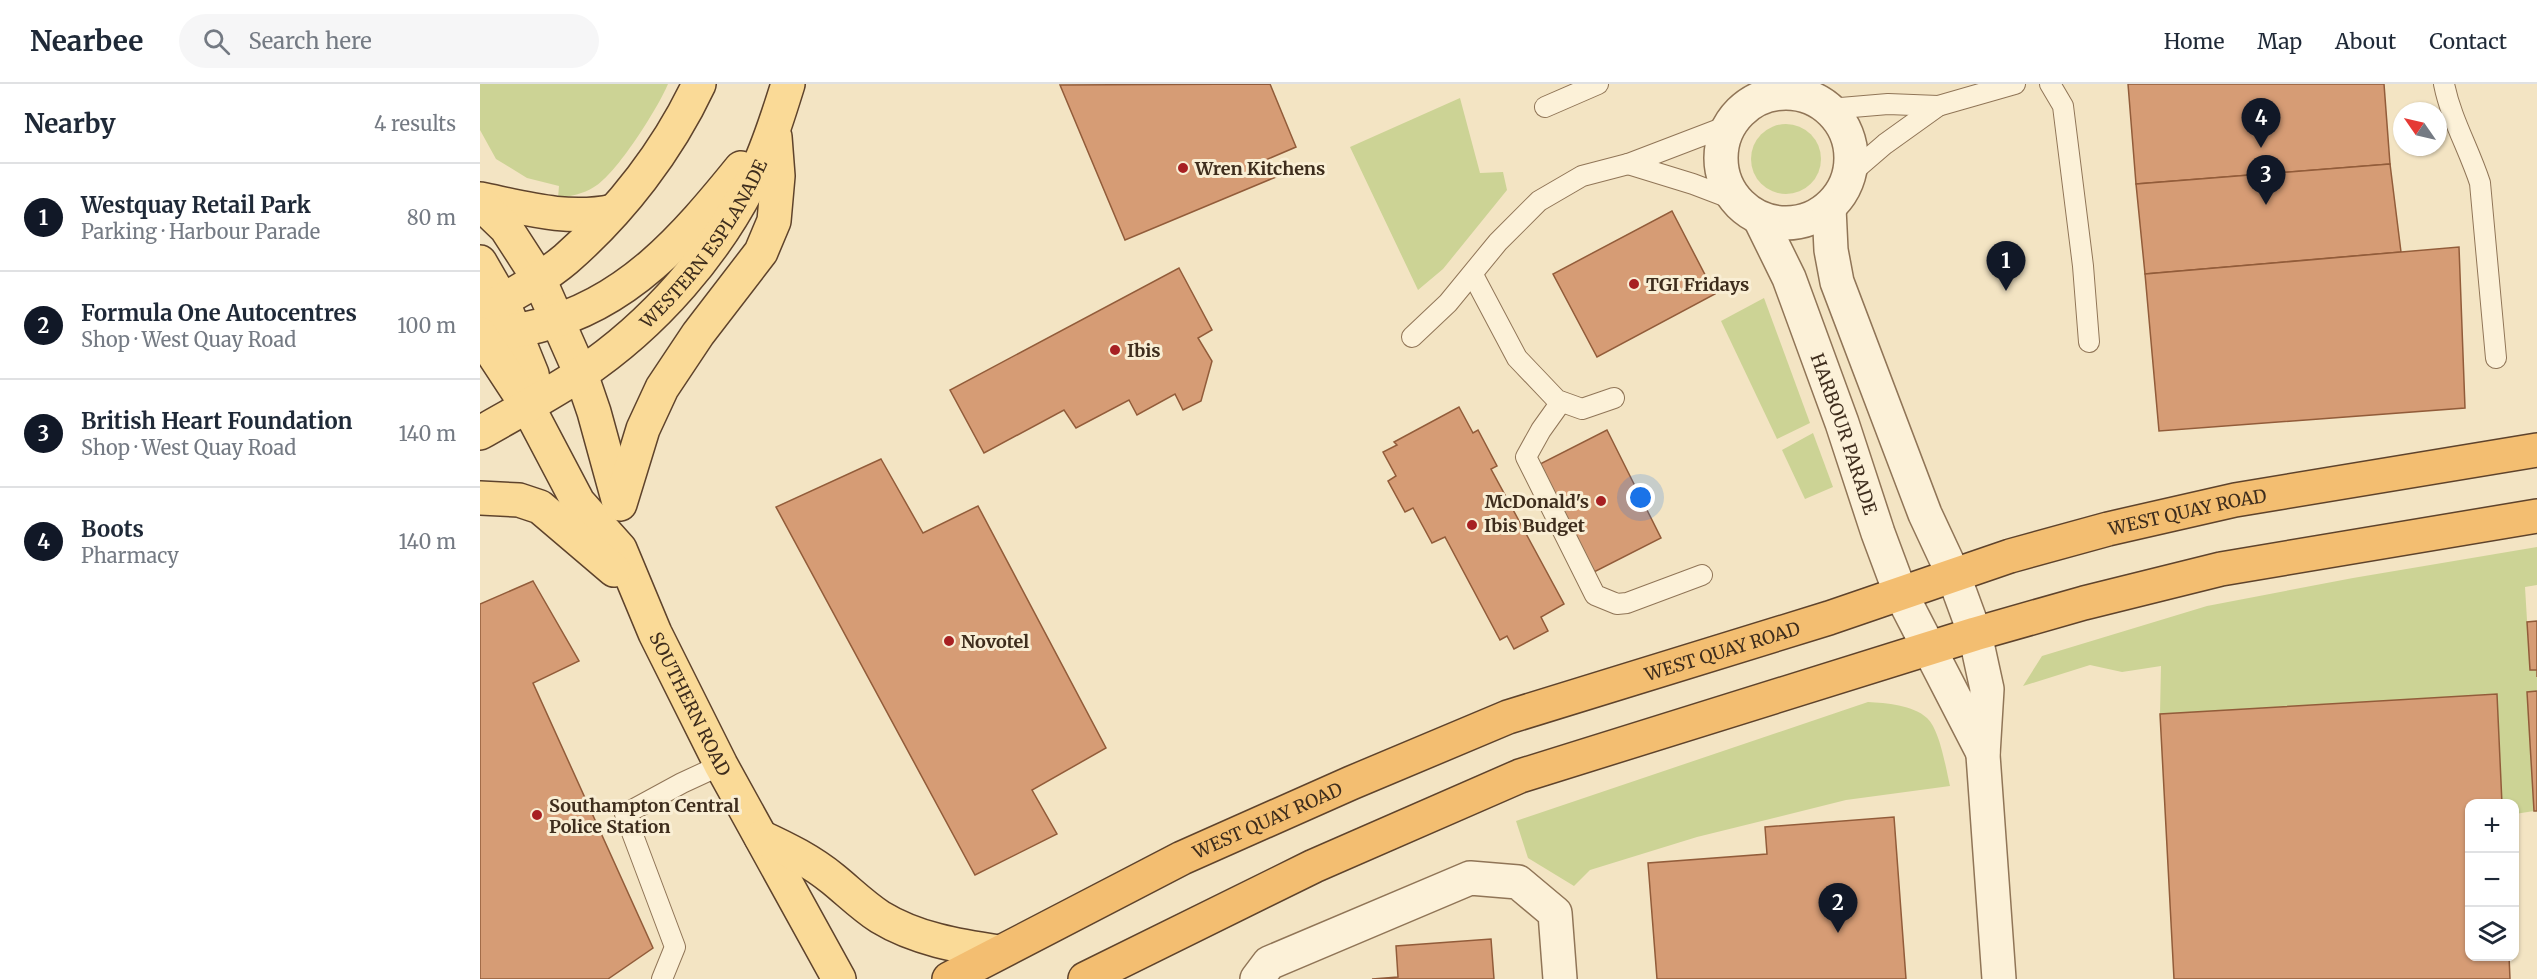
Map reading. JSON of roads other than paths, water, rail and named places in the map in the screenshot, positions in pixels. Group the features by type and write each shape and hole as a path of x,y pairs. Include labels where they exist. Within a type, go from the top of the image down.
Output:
{"highway":[{"name":"WEST QUAY ROAD","path":"949,979 1182,858 1508,717 1828,618 1953,574 2108,529 2235,500 2537,450"},
{"path":"1085,979 1314,866 1520,776 1975,634 2084,603 2221,569 2537,516"}],"main road":[{"path":"491,307 539,279 566,259 613,211 658,158 686,112 699,84"},
{"name":"WESTERN ESPLANADE","path":"480,433 581,374 649,320 708,250 737,208 757,169 788,84"},
{"path":"480,325 502,333 515,332 558,321 593,307 619,292 656,262 707,210 774,127"},
{"path":"620,504 643,429 662,388 698,334 761,252 774,221 778,176 774,127"},
{"path":"480,201 564,214 592,216 613,211"},
{"name":"SOUTHERN ROAD","path":"480,201 506,228 539,279 581,374 620,504 620,549"},
{"path":"480,262 491,307 515,332 534,384 528,407"},
{"name":"SOUTHERN ROAD","path":"480,334 528,407 578,502 620,549 655,633 721,765 839,979"},
{"path":"480,498 519,500 540,507 638,591"},
{"path":"761,837 801,856 878,916 896,926 923,937 964,947 999,952"}],"street":[{"path":"1783,93 1803,95 1820,99 1841,123 1849,139 1851,157 1849,175 1842,193 1829,208 1814,218 1796,223 1778,224 1747,209 1725,183 1720,163 1722,144 1742,105 1764,96 1783,93"},
{"path":"1829,208 1831,250 1837,282 1925,514 1953,574 1975,634 1987,689 1983,755 1999,979"},
{"name":"HARBOUR PARADE","path":"1747,209 1789,278 1900,592 1983,755"},
{"path":"1257,979 1269,963 1470,878 1518,882 1555,913 1560,979"}],"lane":[{"path":"1545,107 1598,84"},
{"path":"1820,99 1938,106 2015,84"},
{"path":"2050,84 2062,106 2083,266 2089,342"},
{"path":"2444,84 2448,106 2471,155 2480,183 2496,358"},
{"path":"1412,337 1448,303 1498,242 1539,201 1582,176 1628,164 1742,105"},
{"path":"1849,175 1885,144 1938,106"},
{"path":"1628,164 1693,184 1747,209"},
{"path":"1473,274 1517,358 1561,402 1582,409 1614,399"},
{"path":"1561,402 1541,430 1526,458 1595,595 1617,604 1627,603 1702,575"},
{"path":"662,979 675,947 625,814 721,765"}],"place":[{"name":"Boots","path":"2261,148"},
{"name":"Wren Kitchens","path":"1183,168"},
{"name":"British Heart Foundation","path":"2266,205"},
{"name":"TGI Fridays","path":"1634,284"},
{"name":"Westquay Retail Park","path":"2006,291"},
{"name":"Ibis","path":"1115,350"},
{"name":"McDonald's","path":"1601,501"},
{"name":"Ibis Budget","path":"1472,525"},
{"name":"Novotel","path":"949,641"},
{"name":"Southampton Central Police Station","path":"537,815"},
{"name":"Formula One Autocentres","path":"1838,933"}]}
